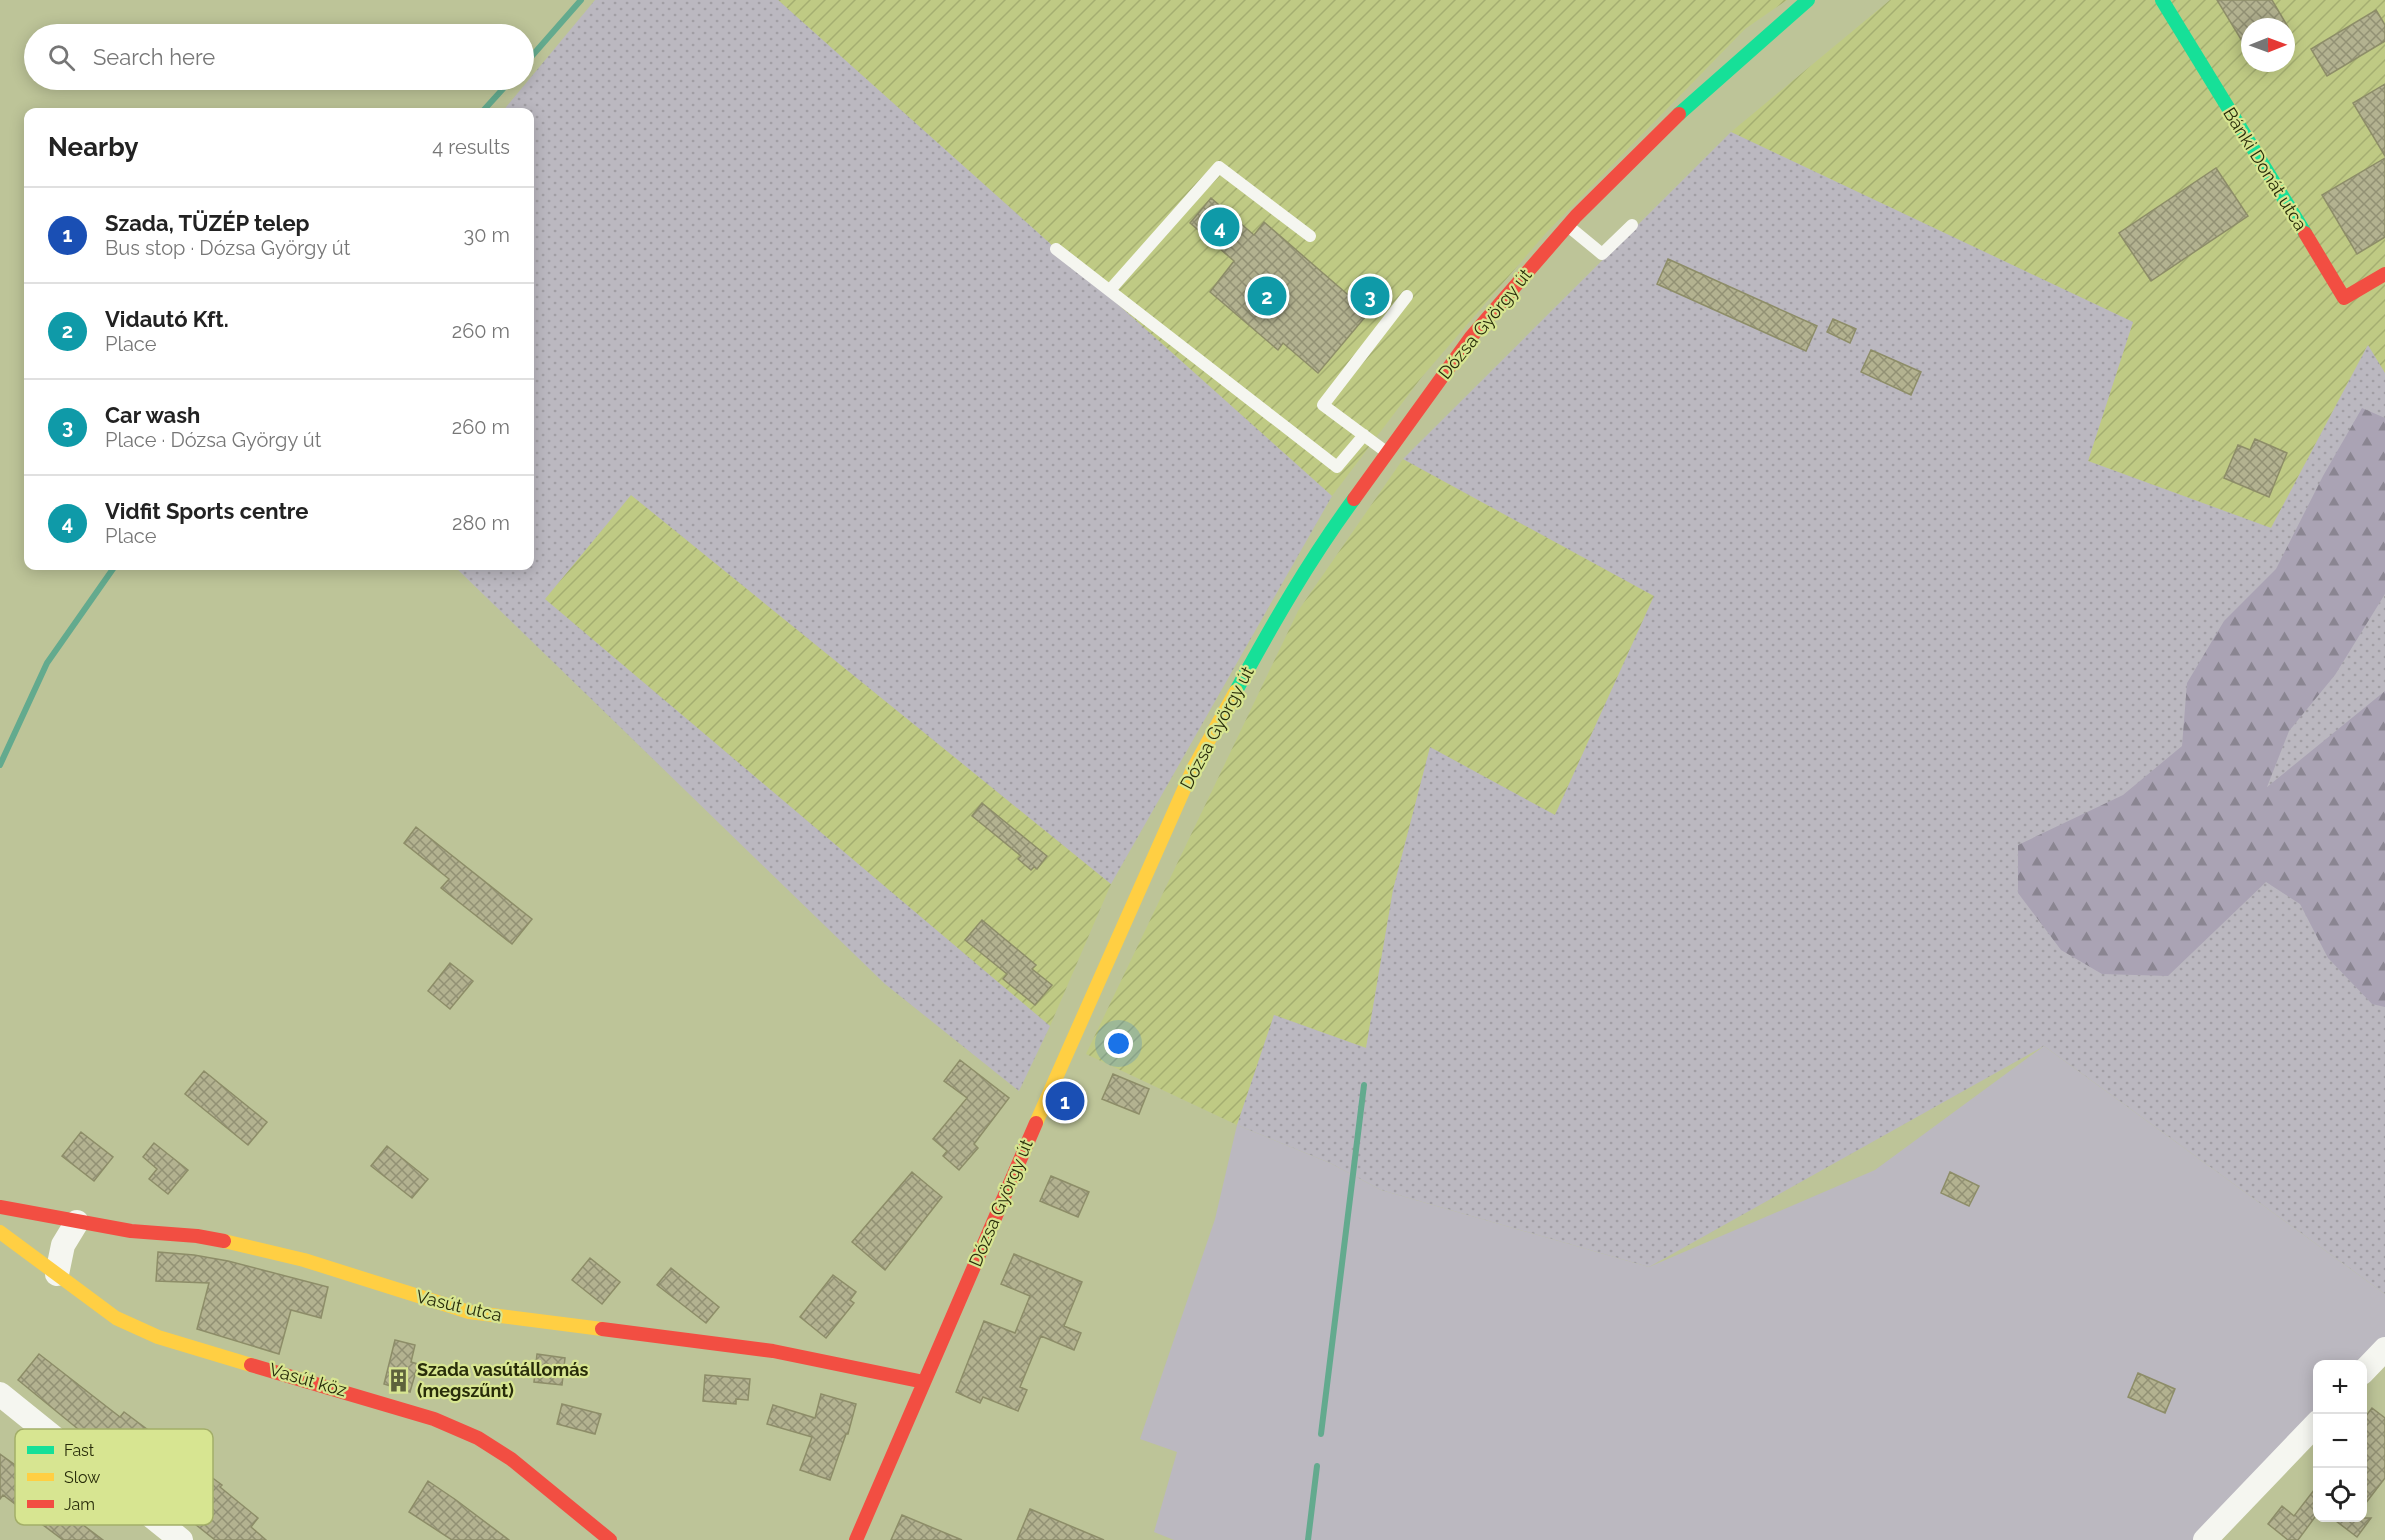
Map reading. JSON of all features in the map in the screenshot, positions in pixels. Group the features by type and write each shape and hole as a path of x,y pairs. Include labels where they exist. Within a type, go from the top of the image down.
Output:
{"street":[{"name":"Dózsa György út","path":"856,1540 1110,953 1193,769 1276,617 1331,530 1471,337 1568,226 1689,104 1808,0"},
{"name":"Bánki Donát utca","path":"2162,0 2344,298 2385,273"},
{"name":"Vasút utca","path":"0,1207 131,1231 197,1236 233,1243 304,1260 469,1312 773,1351 924,1382"},
{"path":"57,1274 63,1245 77,1222"},
{"name":"Vasút köz","path":"0,1232 116,1318 158,1337 424,1415 478,1437 512,1459 610,1540"},
{"path":"2367,1368 2385,1349"},
{"path":"0,1394 43,1429"},
{"path":"2205,1540 2313,1427"},
{"path":"162,1525 181,1540"}],"lane":[{"path":"1110,290 1219,167 1310,236"},
{"path":"1568,226 1602,254 1632,225"},
{"path":"1056,249 1337,467 1364,435"},
{"path":"1386,452 1323,405 1407,296"}],"shaded area":[{"path":"595,0 778,0 1332,496 1111,884 631,495 545,599 1050,1026 1019,1091 885,984 458,570 534,570 534,108 505,108 520,90 534,90 534,73"},
{"path":"778,0 1787,0 1745,29 1546,233 1421,378 1332,496"},
{"path":"1890,0 2385,0 2385,373 2367,346 2271,528 2088,461 2133,322 1731,132"},
{"path":"1731,132 2133,322 2088,461 2271,528 2368,345 2385,373 2385,1294 2044,1046 1649,1267 1381,1190 1330,1163 1237,1125 1274,1015 1366,1048 1393,890 1430,747 1555,815 1654,596 1403,459"},
{"path":"1403,459 1654,596 1555,815 1430,748 1393,890 1366,1048 1274,1015 1237,1125 1086,1054 1298,611"},
{"path":"631,495 1111,884 1050,1026 544,600"},
{"path":"2044,1046 2385,1294 2385,1347 2367,1360 2313,1360 2313,1419 2194,1540 1174,1540 1154,1532 1177,1452 1140,1439 1215,1219 1237,1125 1330,1163 1381,1190 1649,1267 1875,1170"}],"green space":[{"path":"2362,408 2385,418 2385,594 2335,675 2289,731 2267,787 2385,691 2385,1007 2372,1004 2328,958 2300,904 2266,882 2168,976 2102,974 2061,950 2018,893 2018,845 2123,795 2182,746 2187,683 2224,621 2276,569 2323,476"}],"building":[{"path":"2217,0 2272,0 2283,18 2241,18 2241,39"},
{"path":"2376,10 2385,25 2385,41 2327,76 2311,49"},
{"path":"2385,84 2385,156 2353,103"},
{"path":"2385,158 2385,237 2357,254 2322,195"},
{"path":"2216,168 2248,216 2151,281 2119,233"},
{"path":"1211,198 1254,235 1264,222 1354,300 1373,278 1387,291 1318,373 1283,343 1278,350 1210,292 1234,261 1190,223"},
{"path":"1668,259 1817,326 1806,351 1657,284"},
{"path":"1833,319 1856,329 1850,343 1827,332"},
{"path":"1871,350 1921,372 1911,395 1861,372"},
{"path":"2255,439 2287,453 2269,497 2224,478 2238,445 2250,450"},
{"path":"982,803 1047,856 1037,869 1034,867 1031,870 1018,859 1021,856 972,816"},
{"path":"416,827 532,919 512,944 441,888 449,879 404,843"},
{"path":"982,920 1036,965 1032,969 1052,985 1035,1005 1003,979 1007,974 965,940"},
{"path":"450,963 473,981 450,1009 428,991"},
{"path":"960,1060 1009,1098 974,1144 978,1148 959,1170 943,1156 947,1151 933,1139 967,1098 944,1081"},
{"path":"204,1071 267,1122 248,1145 185,1094"},
{"path":"1113,1074 1149,1089 1139,1114 1102,1099"},
{"path":"81,1132 113,1157 94,1181 62,1156"},
{"path":"154,1143 188,1170 168,1194 149,1179 157,1169 143,1157"},
{"path":"387,1146 428,1179 412,1198 371,1166"},
{"path":"912,1172 942,1197 885,1270 852,1242"},
{"path":"1950,1172 1979,1186 1969,1206 1941,1193"},
{"path":"1051,1176 1089,1192 1078,1217 1040,1201"},
{"path":"158,1252 228,1261 328,1287 321,1318 291,1310 279,1354 197,1329 209,1283 156,1281"},
{"path":"1014,1254 1082,1282 1064,1326 1081,1333 1074,1350 1041,1336 1020,1387 1027,1390 1018,1411 983,1397 980,1403 956,1392 984,1321 1015,1333 1030,1296 1001,1284"},
{"path":"590,1258 620,1282 602,1304 572,1280"},
{"path":"671,1268 719,1307 706,1323 657,1285"},
{"path":"833,1275 856,1292 850,1300 854,1303 826,1338 800,1317"},
{"name":"Szada vasútállomás (megszűnt)","path":"395,1340 415,1345 411,1362 418,1364 410,1392 384,1384"},
{"path":"39,1354 120,1417 124,1412 147,1429 78,1429 18,1380"},
{"path":"537,1354 565,1358 562,1385 534,1382"},
{"path":"2138,1373 2175,1389 2165,1413 2128,1397"},
{"path":"705,1375 750,1379 748,1400 736,1399 736,1404 703,1401"},
{"path":"821,1394 856,1404 848,1434 846,1434 830,1480 800,1470 812,1437 767,1424 773,1405 815,1418"},
{"path":"562,1404 601,1414 595,1434 557,1424"},
{"path":"2372,1408 2385,1418 2385,1478 2367,1501 2367,1468 2367,1414"},
{"path":"0,1454 15,1465 15,1504 3,1495 0,1499"},
{"path":"213,1478 222,1485 220,1487 258,1518 251,1527 266,1540 215,1540 196,1525 213,1525"},
{"path":"428,1481 509,1540 452,1540 409,1512"},
{"path":"2313,1491 2313,1520 2298,1540 2288,1540 2268,1524 2282,1506 2294,1516"},
{"path":"1030,1509 1104,1540 1017,1540"},
{"path":"902,1515 962,1540 891,1540"},
{"path":"2367,1518 2371,1518 2357,1537 2337,1522 2367,1522"},
{"path":"43,1525 83,1525 103,1540 63,1540"}],"waterway":[{"path":"534,54 581,0"},
{"path":"486,108 502,90"},
{"path":"0,765 47,663 112,570"},
{"path":"1321,1434 1364,1085"},
{"path":"1308,1540 1317,1466"}],"traffic: fast":[{"path":"1679,114 1808,0"},
{"path":"2162,0 2305,233"},
{"path":"1236,691 1292,593 1354,499"}],"traffic: slow":[{"path":"1036,1123 1193,769 1236,691"},
{"path":"0,1232 116,1318 158,1337 251,1365"},
{"path":"224,1241 304,1260 469,1312 602,1329"}],"traffic: jam":[{"path":"1354,499 1471,337 1576,216 1679,114"},
{"path":"2305,233 2344,298 2385,274"},
{"path":"856,1540 1036,1123"},
{"path":"0,1207 131,1231 197,1236 224,1241"},
{"path":"602,1329 773,1351 924,1382"},
{"path":"251,1365 434,1419 478,1438 511,1459 610,1540"}],"place":[{"name":"Vidfit Sports centre","path":"1220,227"},
{"name":"Vidautó Kft.","path":"1267,296"},
{"name":"Car wash","path":"1370,296"},
{"name":"Szada, TÜZÉP telep","path":"1065,1101"},
{"name":"Szada vasútállomás (megszűnt)","path":"399,1380"}]}
